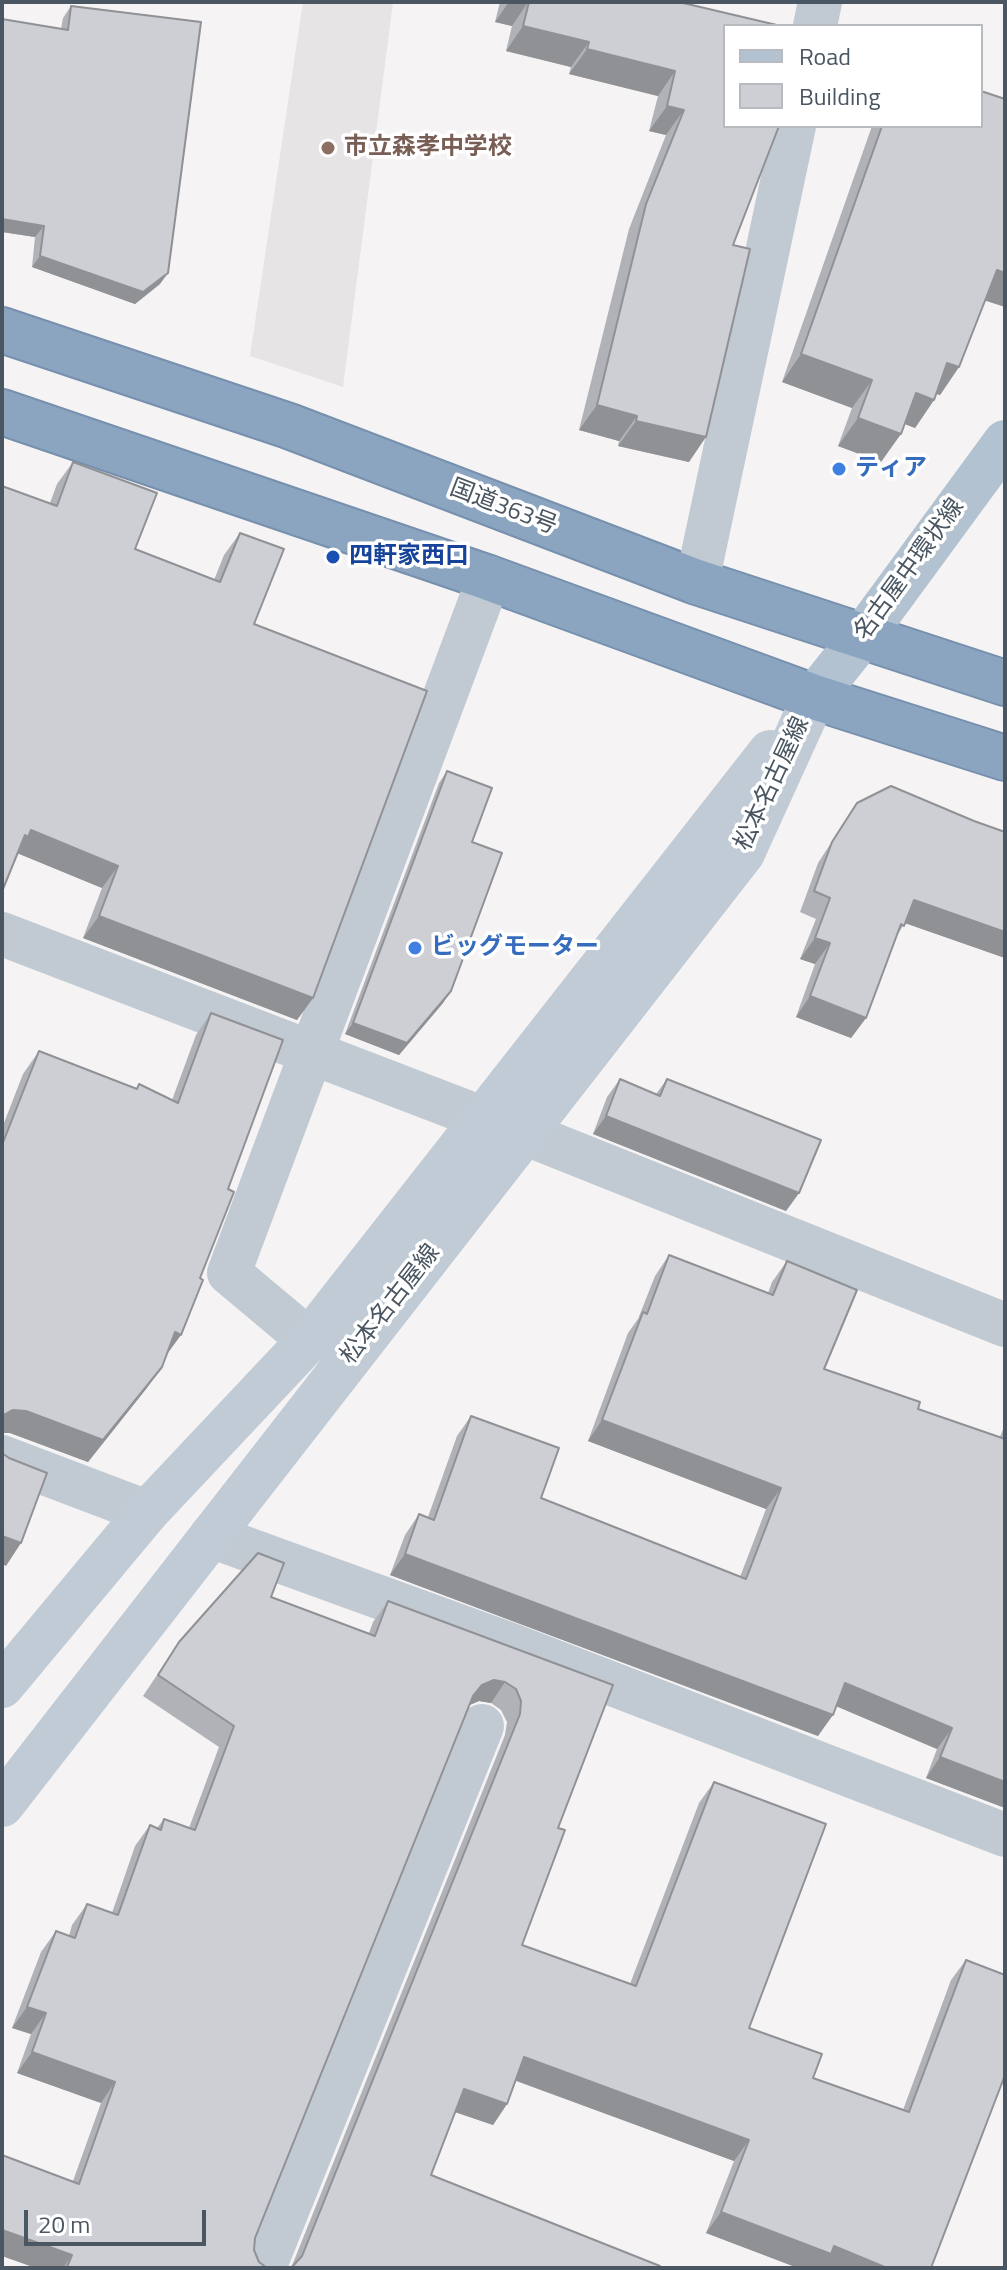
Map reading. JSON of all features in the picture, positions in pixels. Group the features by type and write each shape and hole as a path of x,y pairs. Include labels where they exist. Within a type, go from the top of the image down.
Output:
{"highway":[{"name":"国道363号","path":"2,330 289,426 697,582 1005,683"},
{"path":"2,412 489,578 814,697 1005,758"}],"main road":[{"name":"名古屋中環状線","path":"814,697 862,637 1005,442"},
{"name":"松本名古屋線","path":"2,1686 147,1512 309,1340 814,697"},
{"name":"松本名古屋線","path":"2,1805 743,853 814,697"}],"street":[{"path":"815,24 820,2"},
{"path":"697,582 794,128"},
{"path":"309,1340 229,1273 489,578"},
{"path":"2,934 482,1118"},
{"path":"524,1133 1005,1325"},
{"path":"2,1457 147,1512"},
{"path":"211,1536 511,1645 1005,1835"},
{"path":"264,2268 482,1726"}],"shaded area":[{"name":"市立森孝中学校","path":"303,2 393,2 343,387 250,356"}],"building":[{"path":"529,2 679,2 772,24 723,24 723,128 778,128 733,245 750,249 706,437 636,421 637,416 597,405 646,204 684,110 667,106 675,71 587,49 589,42 523,26"},
{"path":"71,6 201,22 168,273 143,292 40,256 44,226 2,219 2,19 68,30"},
{"path":"983,92 1005,99 1005,273 997,270 959,367 947,363 934,400 916,393 901,434 858,418 872,380 801,354 881,128 983,128"},
{"path":"73,462 157,493 135,549 220,582 240,533 284,549 254,624 427,691 313,998 99,916 118,866 31,830 28,837 25,835 2,889 2,486 57,506"},
{"path":"447,771 492,788 472,842 502,853 451,991 407,1043 353,1023"},
{"path":"891,786 1005,832 1005,932 914,900 904,926 901,924 866,1018 810,996 830,943 815,938 830,898 814,891 832,842 857,803"},
{"path":"211,1013 283,1040 228,1189 234,1192 181,1335 175,1332 162,1367 103,1440 26,1411 13,1410 2,1416 2,1145 39,1051 137,1089 139,1084 178,1103"},
{"path":"620,1079 660,1096 667,1079 821,1140 799,1193 606,1116"},
{"path":"669,1255 773,1295 787,1261 857,1290 824,1369 920,1402 918,1409 1005,1439 1005,1782 940,1757 952,1728 845,1683 833,1715 405,1554 419,1514 434,1520 471,1416 559,1448 541,1498 746,1579 781,1488 602,1420 643,1312 647,1314"},
{"path":"2,1453 47,1473 21,1543 2,1536"},
{"path":"258,1553 284,1563 271,1597 375,1636 388,1601 613,1685 558,1828 565,1830 522,1945 636,1986 714,1782 826,1824 749,2028 822,2054 813,2078 909,2112 966,1960 1005,1975 1005,2075 931,2268 887,2268 834,2246 831,2254 721,2212 749,2140 524,2057 507,2104 464,2089 431,2175 660,2268 291,2268 302,2256 520,1714 521,1701 516,1689 494,1680 482,1685 473,1696 255,2238 254,2250 259,2262 267,2268 71,2268 67,2267 72,2255 2,2230 2,2155 79,2184 115,2082 32,2052 46,2013 27,2007 56,1931 75,1938 87,1904 118,1915 150,1825 161,1830 164,1819 195,1830 234,1726 158,1675 179,1642"}],"place":[{"name":"市立森孝中学校","path":"328,148"},
{"name":"ティア","path":"839,469"},
{"name":"四軒家西口","path":"333,557"},
{"name":"ビッグモーター","path":"415,948"}]}
